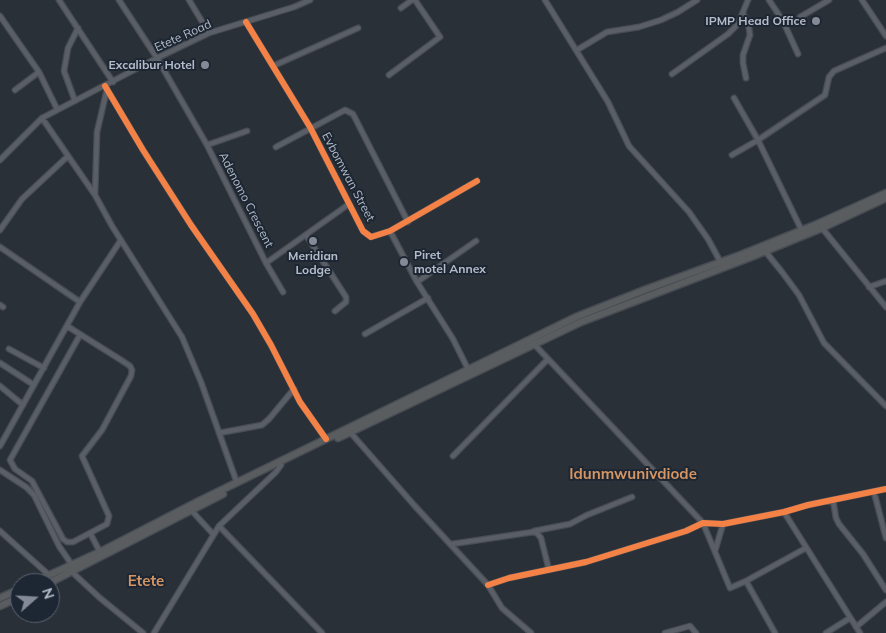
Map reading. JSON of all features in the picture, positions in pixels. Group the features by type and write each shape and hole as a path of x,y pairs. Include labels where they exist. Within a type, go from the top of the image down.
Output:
{"highway":[{"path":"56,573 72,568 533,343 648,292 802,231 886,194"},
{"path":"60,576 100,552 236,483 576,317 765,252 886,198"}],"street":[{"path":"59,0 113,82"},
{"name":"Adenomo Crescent","path":"119,0 157,58 207,144 266,263 349,204"},
{"path":"189,0 209,33"},
{"name":"Etete Road","path":"0,160 42,118 106,87 157,58 209,33 294,7 310,0"},
{"path":"389,74 440,38 414,0 401,8"},
{"path":"546,0 608,102 629,146 689,212 721,262"},
{"path":"577,50 607,32 661,20 697,0"},
{"path":"672,74 728,34 738,24 748,0"},
{"path":"769,0 783,21 798,54"},
{"path":"800,17 829,0"},
{"path":"862,0 886,36"},
{"path":"743,14 748,21 750,35 743,55 746,78"},
{"path":"0,16 39,72 57,110"},
{"name":"Evbomwan Street","path":"246,22 310,128 363,231 370,236 390,231 408,222 477,182"},
{"path":"75,101 64,71 68,48 78,28"},
{"path":"273,66 358,28"},
{"path":"732,155 825,95 829,78 834,71 886,48"},
{"path":"15,90 39,72"},
{"path":"95,195 97,132 106,87"},
{"path":"106,87 164,184 253,314 304,408 326,439"},
{"path":"734,98 758,140 802,231"},
{"path":"276,147 344,110 353,114 408,222"},
{"path":"42,118 95,195 182,338 201,382 236,483"},
{"path":"207,144 247,131"},
{"path":"0,230 22,199 68,156"},
{"path":"822,228 886,308"},
{"path":"390,231 417,282 453,339 468,369"},
{"path":"306,235 346,297 346,302 335,310"},
{"path":"1,443 80,302 121,240"},
{"path":"417,282 476,241"},
{"path":"0,247 80,302"},
{"path":"765,252 799,295 824,343 886,406"},
{"path":"266,263 283,292"},
{"path":"869,287 886,281"},
{"path":"365,334 428,298"},
{"path":"67,326 80,334 121,360 130,366 132,370 102,430 82,456 109,516 107,524 73,542 67,542 63,539 32,482 15,468 10,460 80,334"},
{"path":"533,343 704,524 728,586 733,587 746,582 806,548"},
{"path":"9,349 44,368"},
{"path":"453,456 548,359"},
{"path":"0,363 34,385"},
{"path":"0,386 23,405"},
{"path":"219,433 259,426 265,423 294,389"},
{"path":"350,432 488,585 502,608 531,633"},
{"path":"154,633 219,526 282,465"},
{"path":"0,470 26,487 34,495 72,568 100,598 143,633"},
{"path":"488,585 509,578 586,562 704,524 723,524 886,489"},
{"path":"874,492 886,538"},
{"path":"452,544 533,532 570,524 632,497"},
{"path":"832,500 839,524 863,554 886,590"},
{"path":"190,510 213,534"},
{"path":"784,512 860,633"},
{"path":"714,553 723,524"},
{"path":"219,526 322,633"},
{"path":"0,531 47,573"},
{"path":"533,532 537,533 541,538 549,570"},
{"path":"90,533 100,552"},
{"path":"746,582 775,633"},
{"path":"856,627 886,602"},
{"path":"826,633 850,618"},
{"path":"665,633 690,626 696,633"}],"cycle path":[{"path":"246,22 310,127 363,231 371,237 390,231 477,181"},
{"path":"105,86 191,225 253,314 300,402 326,439"},
{"path":"488,585 509,578 586,562 686,531 703,523 723,524 886,489"}],"place":[{"name":"IPMP Head Office","path":"816,21"},
{"name":"Excalibur Hotel","path":"205,65"},
{"name":"Meridian Lodge","path":"313,241"},
{"name":"Piret motel Annex","path":"404,262"}],"district":[{"name":"Idunmwunivdiode","path":"633,474"},
{"name":"Etete","path":"146,581"}]}
